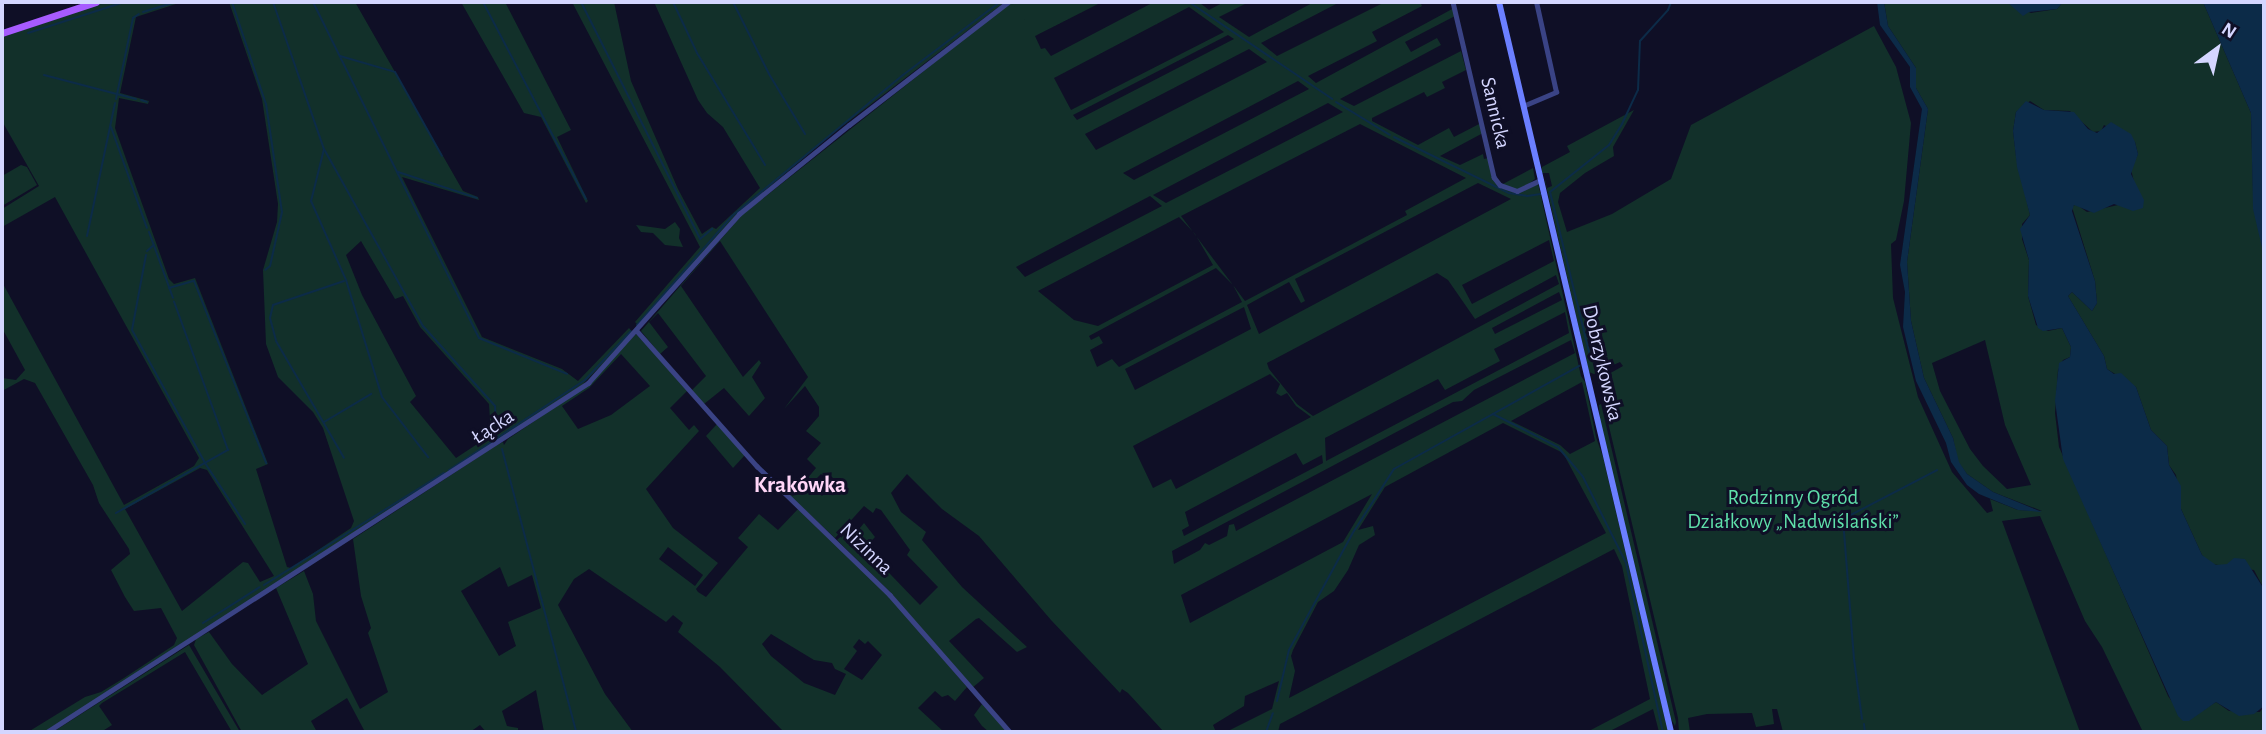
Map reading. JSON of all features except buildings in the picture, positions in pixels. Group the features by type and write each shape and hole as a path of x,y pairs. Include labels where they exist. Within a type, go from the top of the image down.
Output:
{"main road":[{"path":"2,33 96,2"},
{"name":"Dobrzykowska","path":"1499,2 1671,732"}],"street":[{"name":"Łącka","path":"47,732 592,379 736,218 902,83 1008,2"},
{"name":"Sannicka","path":"1453,2 1494,177 1500,185 1517,191 1541,180"},
{"path":"1523,106 1556,92 1536,2"},
{"name":"Nizinna","path":"637,331 757,466 890,595 1010,732"}],"green space":[{"path":"106,2 182,2 136,17 120,93 149,101 148,104 119,98 115,128 169,279 174,284 195,278 268,464 256,469 287,567 291,568 351,528 354,521 323,428 313,412 278,377 266,344 263,270 277,222 278,204 262,99 229,2 355,2 463,191 478,197 479,200 402,177 482,337 562,369 578,381 629,328 633,333 582,385 70,717 45,732 28,732 85,697 101,692 124,678 174,645 177,638 161,608 134,611 125,597 111,570 130,554 129,549 99,503 93,485 35,383 24,379 2,391 2,378 16,380 25,370 2,328 2,282 124,505 194,466 199,458 55,197 2,227 2,209 39,186 2,121 2,37","holes":["361,241 395,299 403,296 420,327 489,404 491,435 456,458 410,402 416,396 362,295 346,255","200,468 207,470 274,576 260,582 248,563 243,562 182,611 125,509"]},
{"path":"461,2 505,2 571,130 557,137 588,201 586,203 541,117 524,113"},
{"path":"572,2 614,2 631,81 678,189 702,234 712,227 716,229 760,188 723,127 707,113 698,100 654,2 1005,2 836,131 738,213 639,326 635,322 700,247"},
{"path":"1011,2 1102,2 1035,36 1041,49 1045,48 1051,56 1154,2 1202,2 1200,3 1209,10 1224,2 1249,2 1219,17 1249,37 1314,2 1340,2 1261,43 1277,56 1385,2 1420,2 1422,6 1372,32 1377,41 1308,76 1316,83 1454,8 1455,16 1405,42 1411,52 1437,38 1441,45 1340,99 1354,106 1461,51 1466,70 1442,82 1445,88 1427,97 1424,92 1372,118 1372,121 1418,145 1449,128 1454,137 1481,123 1483,133 1440,156 1460,165 1483,154 1484,159 1488,158 1495,182 1516,193 1538,183 1581,376 1585,382 1668,732 1659,732 1653,709 1608,732 1587,732 1650,699 1622,566 1614,549 1280,724 1278,732 1226,732 1272,709 1279,681 1245,696 1244,706 1213,725 1216,732 1164,732 1128,693 1122,689 1120,693 1051,620 979,536 942,509 907,474 891,493 901,512 926,532 922,540 962,587 1027,647 1017,652 979,618 976,619 949,641 984,678 972,688 891,593 837,540 849,529 855,534 864,523 875,537 865,548 920,605 938,587 907,555 910,550 881,510 876,508 873,513 864,506 835,538 791,497 790,494 793,496 816,468 807,459 821,443 806,431 819,416 819,407 805,386 784,409 808,377 720,241 681,286 743,377 759,360 761,363 752,377 765,398 749,416 724,388 704,404 692,390 706,376 658,313 649,322 668,347 660,354 641,331 742,215","holes":["1189,7 1224,32 1071,110 1054,78","1228,35 1234,39 1077,120 1073,115","1249,49 1267,62 1096,150 1085,134","1298,81 1309,89 1134,180 1123,173","1328,103 1343,112 1166,203 1153,195","1360,124 1466,178 1405,211 1407,215 1245,301 1197,237 1213,265 1098,326 1074,320 1038,291 1179,217 1193,232 1181,216","1478,183 1511,199 1259,334 1247,305 1289,282 1301,303 1305,301 1295,279","1150,196 1162,206 1025,277 1016,267","1549,240 1554,261 1472,304 1462,285","1216,268 1233,285 1242,302 1119,367 1112,359 1097,367 1090,350 1103,343 1099,336 1091,340 1089,336","1437,273 1448,280 1475,319 1556,275 1559,284 1313,416 1297,404 1267,363","1559,292 1562,300 1495,334 1492,328","1244,307 1251,329 1135,390 1125,369","1565,312 1569,333 1326,461 1325,438 1438,379 1445,390 1500,361 1494,349","1571,340 1575,353 1236,531 1234,524 1229,525 1227,536 1209,545 1205,543 1200,550 1174,564 1172,551 1453,402 1462,401 1474,390","1270,374 1280,384 1276,393 1281,396 1287,393 1296,406 1311,417 1176,489 1171,479 1153,488 1133,446","1582,382 1595,441 1570,454 1560,445 1511,421","1503,423 1563,453 1606,533 1289,698 1295,671 1291,656 1293,650 1318,602 1334,591 1348,570 1359,545 1375,535 1373,526 1358,530 1385,487","1296,453 1303,465 1322,455 1323,463 1184,536 1182,530 1189,526 1185,512","828,473 836,481 822,496 810,485 821,474 824,476","1372,494 1343,542 1190,623 1181,595"]},
{"name":"Rodzinny Ogród Działkowy „Nadwiślański”","path":"1884,2 2007,2 2031,13 2057,9 2062,3 2068,2 2203,2 2251,113 2253,192 2264,256 2264,589 2254,570 2211,564 2202,555 2181,509 2176,475 2169,465 2167,446 2151,430 2136,387 2107,369 2104,356 2068,296 2072,292 2092,311 2097,303 2095,281 2072,207 2076,204 2087,212 2118,205 2134,182 2131,169 2138,154 2135,142 2104,125 2101,131 2093,132 2070,111 2044,110 2030,101 2016,112 2013,131 2016,156 2030,215 2022,224 2022,239 2029,260 2028,296 2036,325 2048,331 2062,328 2071,347 2070,357 2063,360 2058,370 2055,413 2059,447 2168,696 2186,721 2216,702 2229,711 2260,712 2264,706 2264,732 2143,732 2102,647 2085,621 2040,516 2002,521 2080,732 1783,732 1777,709 1772,709 1774,724 1756,727 1752,713 1707,714 1688,718 1690,732 1679,732 1678,718 1598,380 1623,366 1620,362 1594,374 1589,372 1545,181 1545,179 1547,188 1552,186 1549,173 1542,173 1542,167 1570,152 1567,146 1634,110 1613,147 1614,156 1585,173 1560,193 1558,202 1567,232 1612,214 1671,179 1691,125 1874,26 1896,67 1911,123 1904,201 1896,240 1891,244 1893,298 1918,397 1952,472 1987,513 1993,511 1990,499 2018,510 2042,511 1993,492 1967,474 1958,462 1953,438 1924,378 1911,321 1907,262 1928,109 1916,88 1916,68 1888,26","holes":["1985,340 2005,425 2031,485 2007,489 1983,466 1970,449 1940,391 1932,363"]},
{"path":"21,165 27,167 37,185 2,206 2,176"},
{"path":"1533,168 1535,179 1525,187 1518,190 1501,185"},
{"path":"675,222 680,229 679,238 683,247 665,245 653,233 641,232 636,225 665,229"},
{"path":"636,334 688,390 670,408 689,430 694,425 699,431 646,489 673,528 718,563 696,589 698,592 706,597 748,547 738,538 759,514 778,530 798,509 888,595 967,687 955,701 948,695 942,697 935,691 918,708 944,732 784,732 720,667 678,632 683,623 673,615 666,622 589,569 574,579 558,605 605,694 633,732 544,732 536,690 502,711 507,726 518,728 518,732 486,732 480,725 470,732 360,732 364,730 347,698 311,721 317,732 242,732 194,645 196,639 209,632 232,664 262,695 308,664 276,588 304,571 313,594 316,621 360,709 388,692 368,633 371,628 361,596 353,539 497,445 503,442 504,445 508,439 585,387","holes":["621,354 650,386 611,415 578,429 562,406 589,388","668,547 703,575 695,586 659,559","500,567 508,587 532,575 541,608 508,622 516,646 499,656 461,591","771,634 814,660 832,663 835,669 846,674 835,695 804,683 771,656 762,644","859,639 865,644 868,641 882,655 862,680 844,669 857,651 853,647"]},
{"path":"1601,404 1675,726 1670,717 1600,422"},
{"path":"717,424 745,455 733,468 706,436"},
{"path":"189,645 240,732 232,732 185,652 102,703 99,706 112,725 101,732 53,732"},
{"path":"982,704 1008,732 989,732 982,726 974,715"}],"water":[{"path":"1877,2 1884,2 1888,26 1916,68 1916,88 1928,109 1907,262 1911,321 1924,378 1953,438 1959,462 1967,474 1993,492 2042,512 2018,510 1979,494 1967,485 1951,462 1946,443 1916,381 1903,327 1905,292 1900,265 1922,109 1910,87 1910,67 1880,25"},
{"path":"2007,2 2068,2 2062,3 2057,9 2029,12 2023,16"},
{"path":"2203,2 2264,2 2264,256 2253,209 2251,113"},
{"path":"2026,101 2044,110 2074,112 2088,129 2097,133 2111,122 2131,134 2135,142 2138,154 2131,174 2144,200 2143,208 2133,211 2114,204 2094,213 2074,205 2072,211 2095,281 2097,303 2092,311 2072,292 2068,296 2104,356 2107,369 2114,374 2121,373 2136,387 2151,430 2167,446 2169,465 2181,486 2181,509 2202,555 2216,565 2227,564 2234,558 2245,559 2264,589 2264,706 2254,714 2239,716 2216,702 2189,721 2183,721 2178,716 2063,459 2055,401 2059,363 2070,357 2071,347 2062,328 2043,331 2038,328 2028,296 2029,260 2020,229 2030,215 2017,167 2013,131 2016,112"}],"waterway":[{"path":"28,33 124,2"},
{"path":"143,12 175,2"},
{"path":"232,2 266,104 282,212 270,266 265,270"},
{"path":"273,2 324,149 423,326 495,406 497,439"},
{"path":"313,2 479,338 567,374"},
{"path":"483,2 586,199"},
{"path":"581,2 700,239 712,229"},
{"path":"673,2 697,53 765,165"},
{"path":"733,2 769,74 805,134"},
{"path":"637,325 732,216 903,75 1000,2"},
{"path":"1189,2 1332,99"},
{"path":"1591,360 1550,192 1609,145 1638,90 1640,41 1668,10 1671,2"},
{"path":"116,99 133,18 139,14"},
{"path":"340,56 395,72 442,156"},
{"path":"44,75 136,99"},
{"path":"141,100 147,102"},
{"path":"1336,102 1390,135"},
{"path":"87,236 115,103"},
{"path":"111,127 147,228"},
{"path":"1394,137 1509,193 1527,196 1541,194"},
{"path":"324,149 311,201 346,280 382,397 428,457"},
{"path":"398,172 477,198"},
{"path":"149,232 173,298"},
{"path":"147,251 154,245"},
{"path":"146,255 132,330 205,463 245,524"},
{"path":"169,288 194,281 266,463"},
{"path":"344,281 273,305 270,318 276,341 344,458"},
{"path":"116,513 228,450 174,302"},
{"path":"449,470 585,380 631,331"},
{"path":"1277,701 1289,650 1354,531 1394,469 1579,366"},
{"path":"324,422 371,394"},
{"path":"1493,414 1558,447 1583,477 1626,563 1663,732"},
{"path":"502,449 576,732"},
{"path":"1862,719 1854,659 1843,519 1937,470"},
{"path":"264,585 444,473"},
{"path":"203,623 260,587"},
{"path":"1266,732 1273,713"},
{"path":"1864,724 1865,732"}],"district":[{"name":"Krakówka","path":"800,486"}]}
